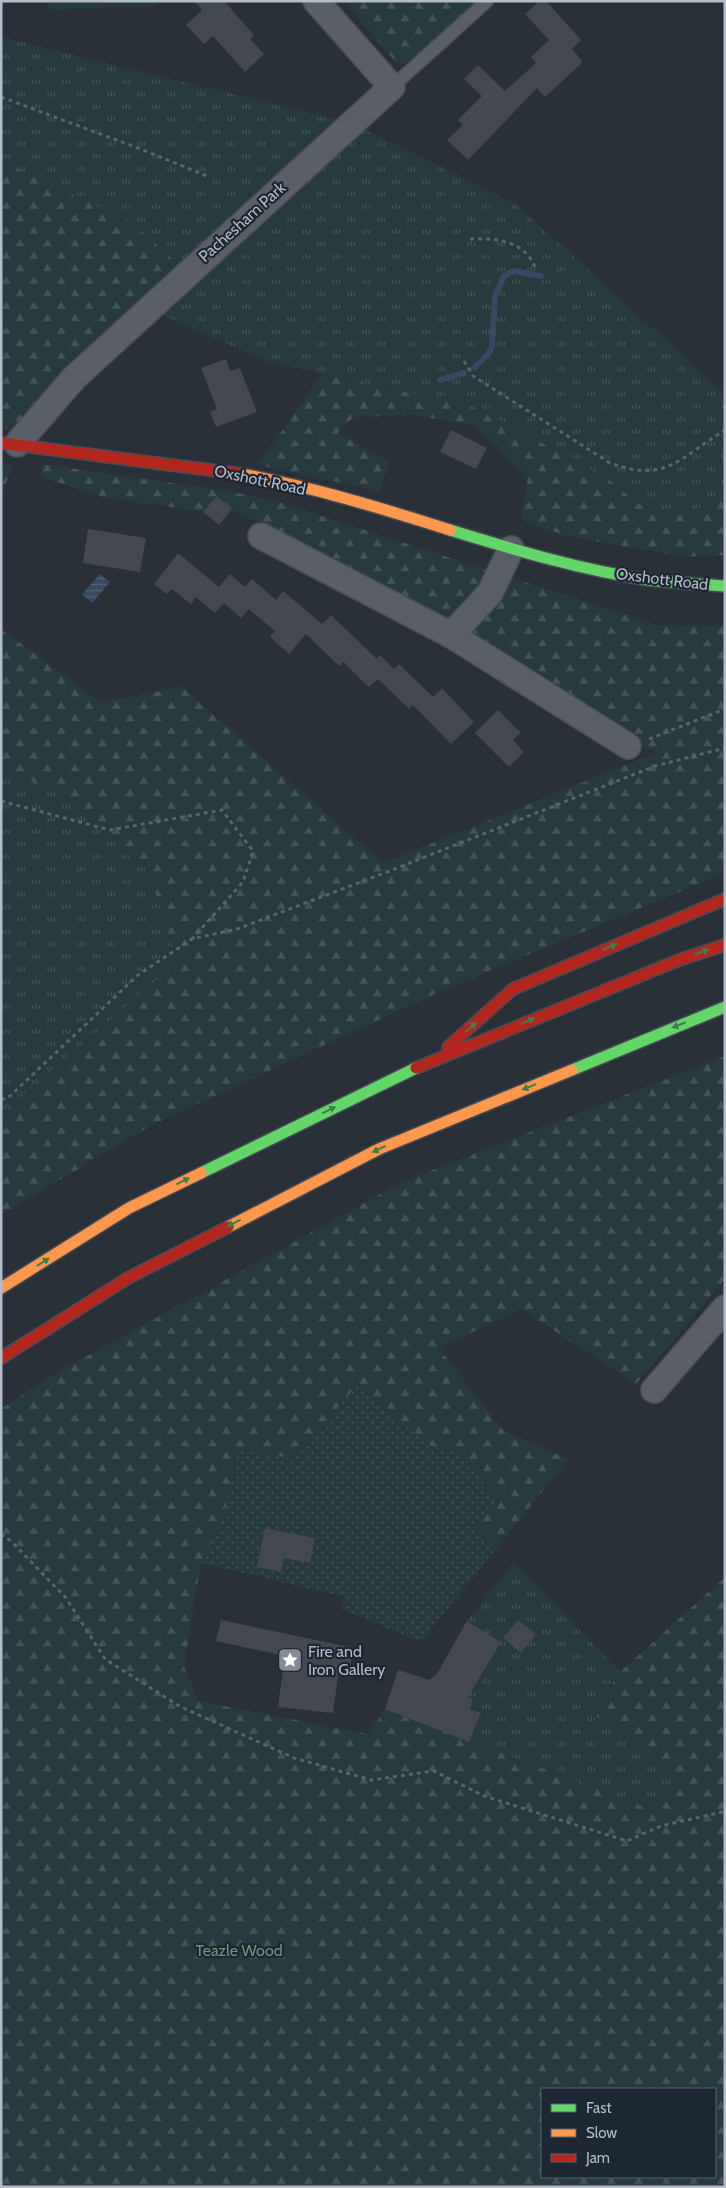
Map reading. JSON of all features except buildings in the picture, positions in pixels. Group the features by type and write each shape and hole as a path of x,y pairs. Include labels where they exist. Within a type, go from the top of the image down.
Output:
{"main road":[{"name":"Oxshott Road","path":"9,443 224,471 278,482 382,508 511,549 575,566 641,578 725,586"},
{"path":"434,1059 513,988 725,899"},
{"path":"1,1288 129,1208 434,1059 679,960 725,945"},
{"path":"1,1358 128,1278 379,1149 725,1007"}],"street":[{"path":"316,1 392,87"},
{"name":"Pachesham Park","path":"9,443 74,378 392,87"},
{"path":"260,536 451,636 628,746"},
{"path":"451,636 490,593 511,549"},
{"path":"654,1390 725,1308"}],"lane":[{"path":"392,87 487,1"}],"path":[{"path":"1,97 207,176"},
{"path":"470,239 496,239 510,242 526,253 533,261 536,270"},
{"path":"464,361 473,376 610,463 629,470 650,472 664,468 687,457 725,430"},
{"path":"628,746 725,708"},
{"path":"192,939 246,926 655,766 725,748"},
{"path":"1,801 110,830 222,810 253,851 243,882 192,939 138,975 10,1096 1,1100"},
{"path":"1,1534 12,1541 66,1598 105,1659 179,1706 294,1758 371,1780 434,1771 484,1796 627,1841 661,1826 722,1812 725,1813"}],"green space":[{"path":"49,1 157,1 158,6 49,10"},
{"path":"344,1 478,1 414,61 397,64"},
{"path":"1,37 334,119 370,132 516,204 725,394 725,501 665,517 636,502 605,476 473,407 266,361 159,314 144,295 1,210"},
{"path":"1,161 131,222 178,264 91,347 16,429 1,428"},
{"path":"322,374 473,407 605,476 636,502 665,517 725,501 725,555 685,557 566,536 521,520 528,477 475,425 410,415 354,417 338,433 390,461 379,491 258,465"},
{"path":"1,463 13,465 1,496"},
{"path":"42,464 234,492 276,501 657,625 725,626 725,873 446,989 150,1126 1,1215 1,1117 38,1082 178,962 147,867 66,797 1,768 1,629 101,702 182,687 383,863 655,753 272,529 232,509 217,496 203,512 104,497 41,477"},
{"path":"1,768 66,797 147,867 178,962 38,1082 1,1117"},
{"name":"Teazle Wood","path":"725,1056 725,1279 636,1384 521,1309 439,1348 503,1430 568,1459 497,1548 475,1529 466,1456 431,1446 357,1386 292,1458 238,1452 224,1515 201,1563 184,1666 198,1701 368,1734 385,1709 645,1807 678,1775 592,1713 620,1672 725,1577 725,2187 1,2187 1,1409 49,1377 404,1181"},
{"path":"357,1386 431,1446 466,1456 496,1502 475,1529 497,1548 421,1642 342,1609 344,1597 201,1563 224,1515 238,1451 292,1458"},
{"path":"514,1562 620,1672 592,1713 678,1775 645,1807 469,1742 481,1713 470,1709 473,1699 455,1691 471,1693 501,1642 467,1621"}],"water":[{"path":"100,574 110,582 92,603 82,594"}],"waterway":[{"path":"475,367 489,353 492,346 495,297 504,276 513,271 541,276"},
{"path":"440,380 464,373"}],"traffic: fast":[{"path":"450,530 598,571 649,580 725,586"},
{"path":"572,1070 725,1007"},
{"path":"201,1173 416,1068"}],"traffic: slow":[{"path":"241,474 294,485 450,530"},
{"path":"228,1227 379,1149 572,1070"},
{"path":"1,1288 129,1208 201,1173"}],"traffic: jam":[{"path":"1,443 241,474"},
{"path":"448,1047 513,989 725,899"},
{"path":"416,1068 679,960 725,945"},
{"path":"1,1358 128,1278 228,1227"}],"place":[{"name":"Fire and Iron Gallery","path":"290,1660"}]}
